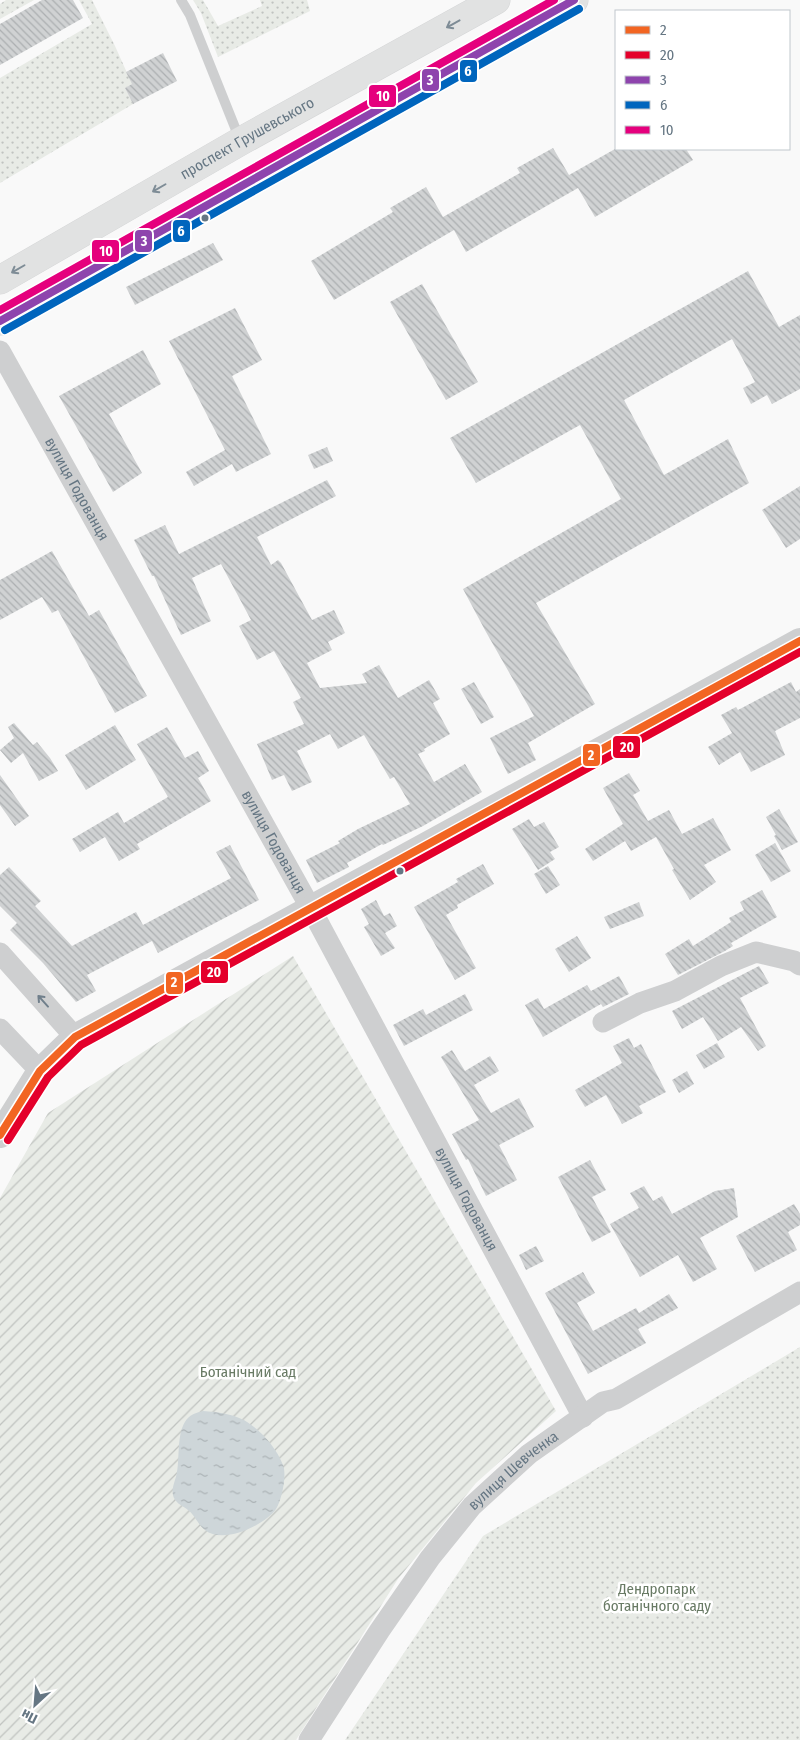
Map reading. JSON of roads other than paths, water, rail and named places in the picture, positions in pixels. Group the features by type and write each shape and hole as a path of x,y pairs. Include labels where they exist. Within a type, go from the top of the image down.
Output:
{"main road":[{"name":"проспект Грушевського","path":"0,280 241,141 496,0"},
{"path":"0,321 574,0"}],"street":[{"name":"вулиця Годованця","path":"0,351 310,907 583,1417"},
{"path":"0,1136 40,1071 75,1037 800,641"},
{"path":"604,1022 640,1003 675,991 721,966 756,952 800,965"},
{"path":"0,953 75,1037"},
{"path":"0,1029 40,1071"},
{"name":"вулиця Шевченка","path":"310,1740 380,1630 430,1558 472,1506 529,1454 603,1402 616,1399 800,1292"}],"lane":[{"path":"181,0 190,16 241,141"}],"water":[{"path":"203,1411 233,1416 250,1424 269,1442 283,1465 283,1487 276,1509 263,1521 243,1531 222,1535 213,1534 205,1530 190,1512 178,1503 173,1495 182,1428 190,1416"}],"park label":[{"name":"Ботанічний сад","path":"248,1372"},
{"name":"Дендропарк ботанічного саду","path":"657,1598"}]}
